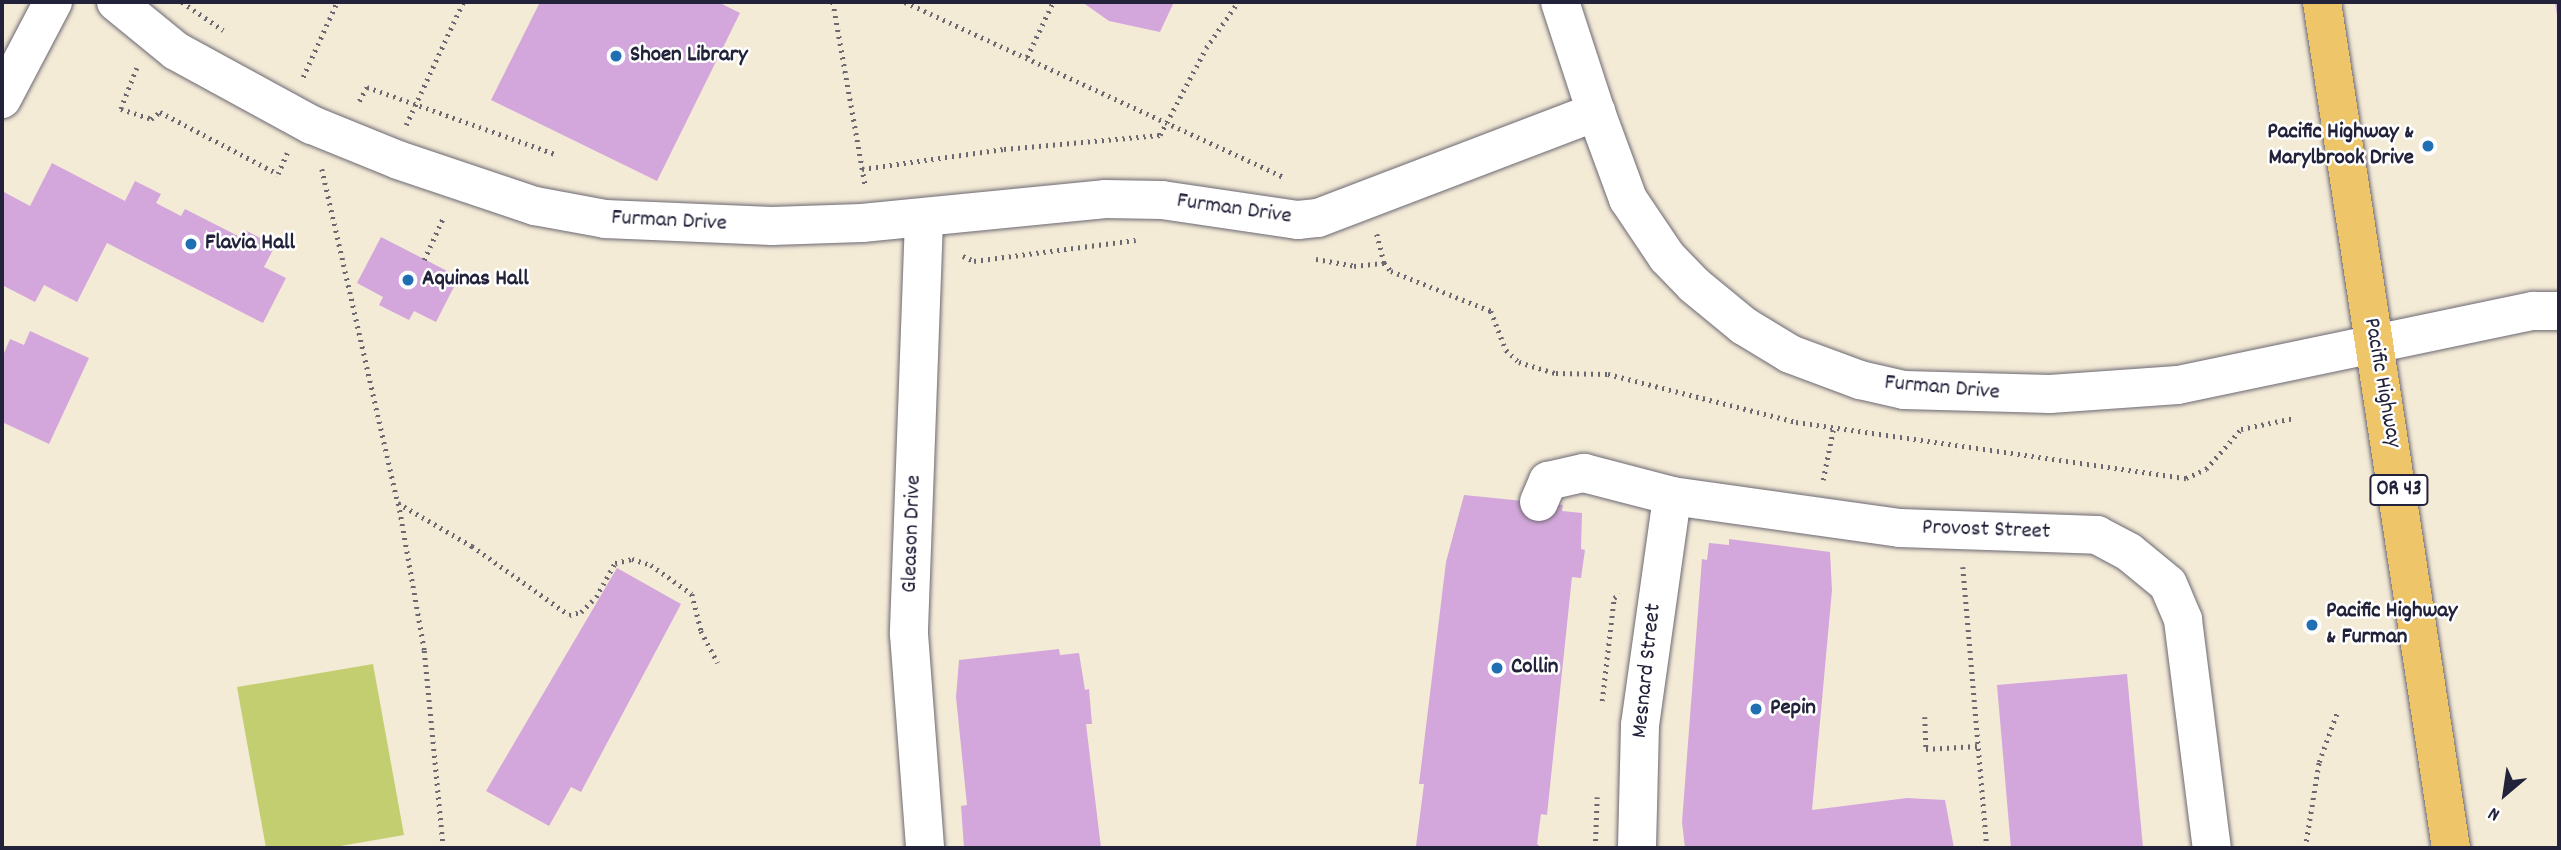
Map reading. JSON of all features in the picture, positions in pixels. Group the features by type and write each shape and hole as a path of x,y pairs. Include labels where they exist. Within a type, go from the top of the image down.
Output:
{"main road":[{"name":"Pacific Highway","path":"2322,2 2451,848"}],"street":[{"path":"2,99 53,2"},
{"name":"Furman Drive","path":"116,2 176,51 243,91 398,160 535,206 605,219 691,224 924,220 1105,199 1163,200 1298,220 1318,218 1597,112 1628,199 1667,257 1717,304 1764,339 1860,380 1958,394 2050,394 2178,385 2533,311 2559,311"},
{"path":"1560,2 1597,112"},
{"name":"Gleason Drive","path":"924,220 909,634 925,848"},
{"name":"Provost Street","path":"1539,502 1548,481 1584,473 1672,496 1816,517 1968,532 2097,535 2129,552 2168,584 2183,620 2190,651 2212,848"},
{"name":"Mesnard Street","path":"1637,848 1640,724 1672,496"}],"path":[{"path":"313,81 303,77 337,2"},
{"path":"413,108 463,2"},
{"path":"833,2 866,191"},
{"path":"905,2 1291,181"},
{"path":"1027,58 1053,2"},
{"path":"862,169 1004,149 1131,141 1160,135 1170,124 1206,48 1238,2"},
{"path":"127,60 138,69 121,109 151,119 160,112 278,174 289,150 296,153"},
{"path":"348,96 360,102 367,87 413,108 555,153"},
{"path":"321,163 398,503 424,650 443,848"},
{"path":"424,260 447,209"},
{"path":"963,256 974,261 1145,239"},
{"path":"1305,257 1354,266 1384,263"},
{"path":"1816,517 1833,430"},
{"path":"398,503 472,546 569,615 581,612 596,597 615,563 632,559 651,565 692,594 701,631 718,663"},
{"path":"1968,532 1963,593 1987,848"},
{"path":"2305,848 2319,762 2338,710"},
{"path":"1925,717 1926,749 1977,746"}],"green space":[{"path":"373,664 404,835 329,848 266,848 237,687"}],"building":[{"name":"Shoen Library","path":"540,2 718,2 740,13 657,181 491,100"},
{"path":"1082,2 1174,2 1160,32 1109,21"},
{"path":"2555,2 2559,2 2559,22 2558,22"},
{"name":"Flavia Hall","path":"52,163 125,201 135,181 161,194 156,203 181,216 185,209 242,238 245,230 275,246 264,267 286,278 263,323 107,243 77,302 44,285 35,302 2,285 2,191 30,206"},
{"name":"Aquinas Hall","path":"381,237 459,277 436,322 414,311 409,320 379,305 383,297 357,283"},
{"path":"30,331 89,358 49,444 2,422 2,358 10,339 24,345"},
{"name":"Collin","path":"1464,495 1563,505 1562,511 1582,513 1581,549 1585,550 1581,578 1572,577 1547,815 1541,814 1537,844 1542,848 1416,846 1424,784 1419,784 1446,562"},
{"name":"Pepin","path":"1729,539 1830,552 1832,590 1812,810 1907,798 1945,800 1954,848 1685,848 1682,822 1702,559 1707,560 1709,543 1729,545"},
{"path":"617,568 681,604 581,792 571,787 549,826 486,791"},
{"path":"1059,649 1060,655 1079,653 1085,690 1089,689 1092,724 1086,724 1101,848 964,848 961,806 967,805 956,697 959,660"},
{"path":"2127,674 2143,848 2011,848 1997,685"}],"place":[{"name":"Shoen Library","path":"616,56"},
{"name":"Pacific Highway & Marylbrook Drive","path":"2428,146"},
{"name":"Flavia Hall","path":"191,244"},
{"name":"Aquinas Hall","path":"408,280"},
{"name":"Pacific Highway & Furman","path":"2312,625"},
{"name":"Collin","path":"1497,668"},
{"name":"Pepin","path":"1756,709"}]}
